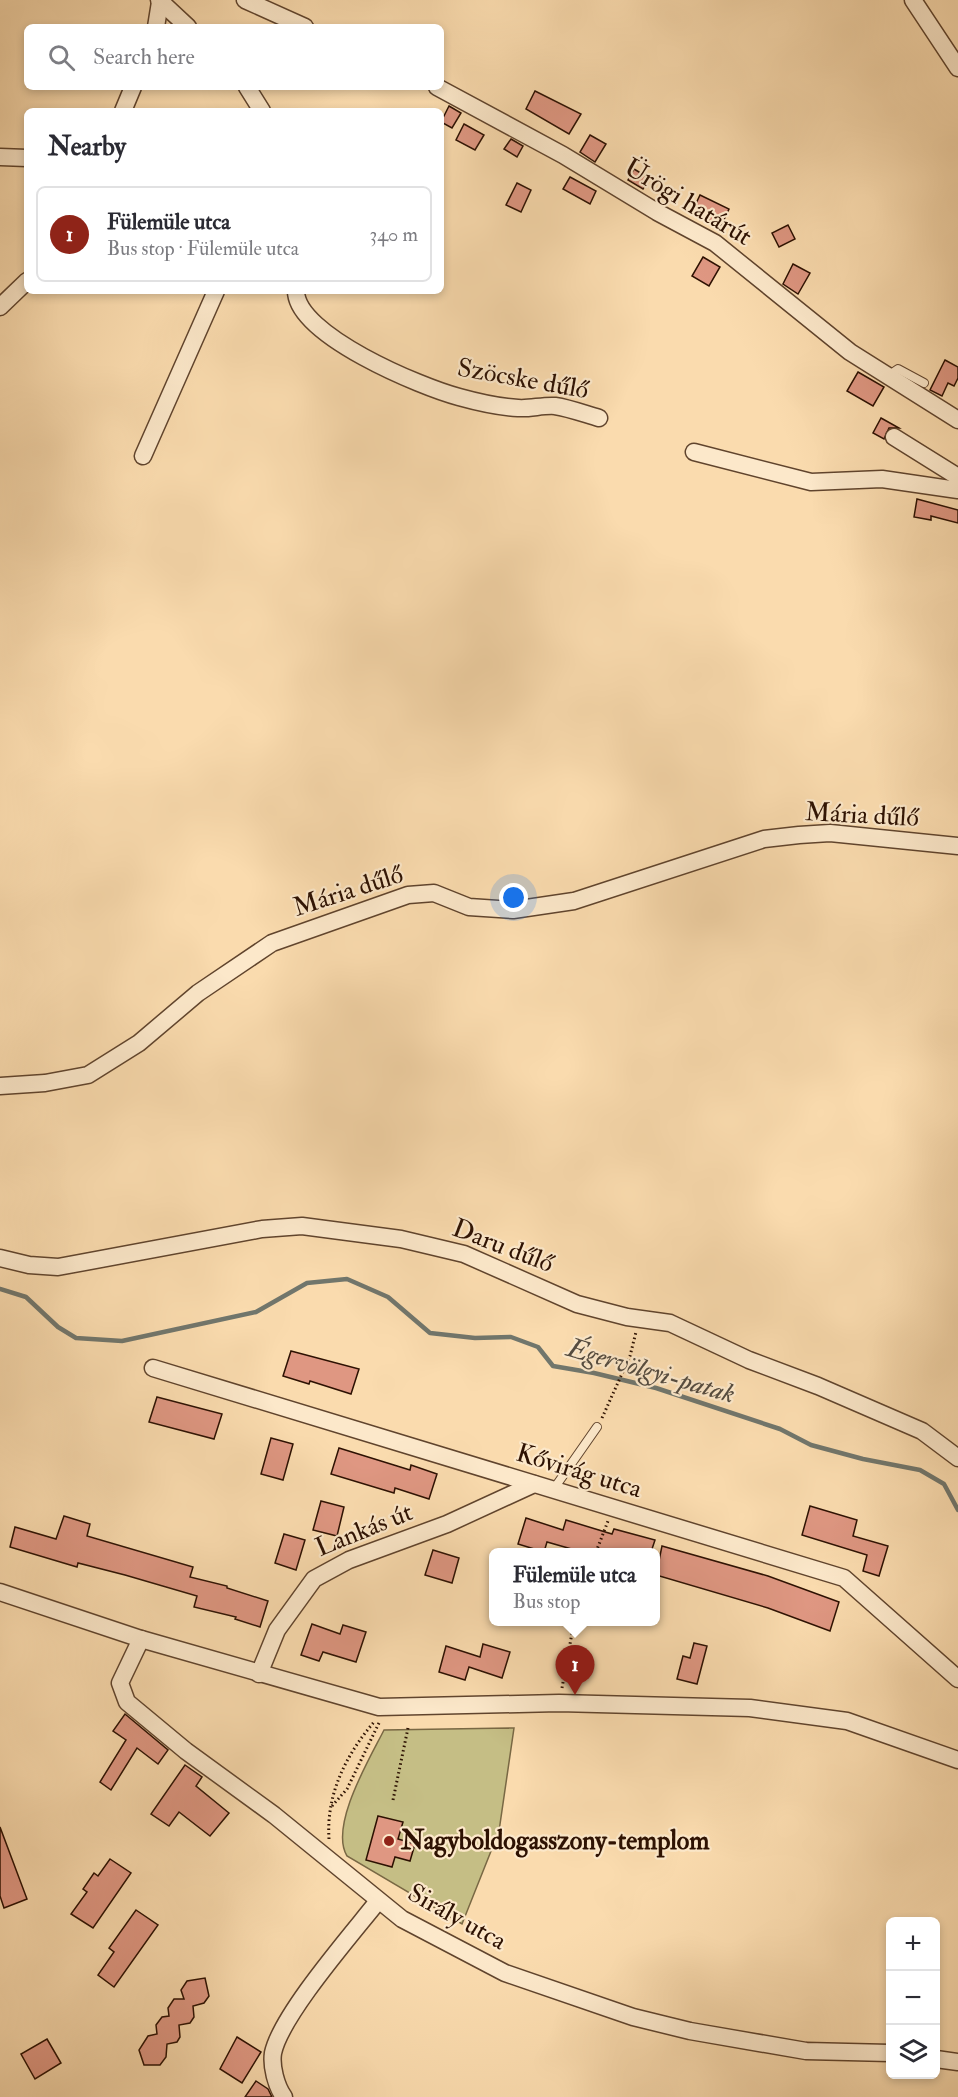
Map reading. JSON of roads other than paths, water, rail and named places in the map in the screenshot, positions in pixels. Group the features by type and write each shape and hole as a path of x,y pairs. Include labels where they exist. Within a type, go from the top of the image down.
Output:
{"street":[{"path":"245,0 298,24"},
{"path":"913,0 958,68"},
{"path":"156,24 159,1"},
{"path":"159,1 185,24"},
{"path":"124,108 132,90"},
{"path":"249,90 260,108"},
{"name":"Ürögi határút","path":"443,90 562,155 657,213 715,243 805,318 888,376 958,420"},
{"path":"0,157 24,158"},
{"path":"0,307 24,284"},
{"path":"143,456 215,294"},
{"name":"Szöcske dűlő","path":"296,294 296,301 308,318 341,344 408,378 458,397 519,408 555,406 599,418"},
{"path":"894,437 958,477"},
{"path":"694,452 811,482 882,479 958,490"},
{"name":"Mária dűlő","path":"0,1086 45,1083 88,1075 139,1042 198,993 273,943 408,895 434,893 469,907 523,909 574,901 694,864 764,839 799,835 830,833 958,846"},
{"name":"Daru dűlő","path":"0,1258 58,1267 262,1230 302,1226 401,1239 464,1254 577,1304 627,1317 670,1323 740,1356 818,1386 922,1431 958,1458"},
{"name":"Kővirág utca","path":"153,1368 844,1578 958,1679"},
{"name":"Lankás út","path":"259,1674 277,1630 314,1579 349,1560 447,1524 534,1484"},
{"path":"0,1592 141,1639 384,1710 559,1704 750,1708 847,1721 958,1760"},
{"name":"Sirály utca","path":"141,1639 120,1683 127,1702 186,1751 274,1815 402,1919 505,1973 633,2018 690,2031 806,2051 886,2053"},
{"path":"284,2097 273,2070 273,2053 279,2039 290,2017 378,1900"},
{"path":"940,2060 958,2062"}],"lane":[{"path":"888,376 898,369 924,383"},
{"path":"553,1490 597,1427"}],"waterway":[{"name":"Égervölgyi-patak","path":"0,1289 26,1297 58,1327 76,1338 122,1341 256,1312 307,1283 347,1279 388,1297 430,1333 475,1338 511,1337 538,1347 553,1366 656,1388 780,1429 811,1445 863,1459 920,1470 944,1484 958,1510"}],"place":[{"name":"Fülemüle utca","path":"575,1695"},
{"name":"Nagyboldogasszony-templom","path":"389,1841"}]}
